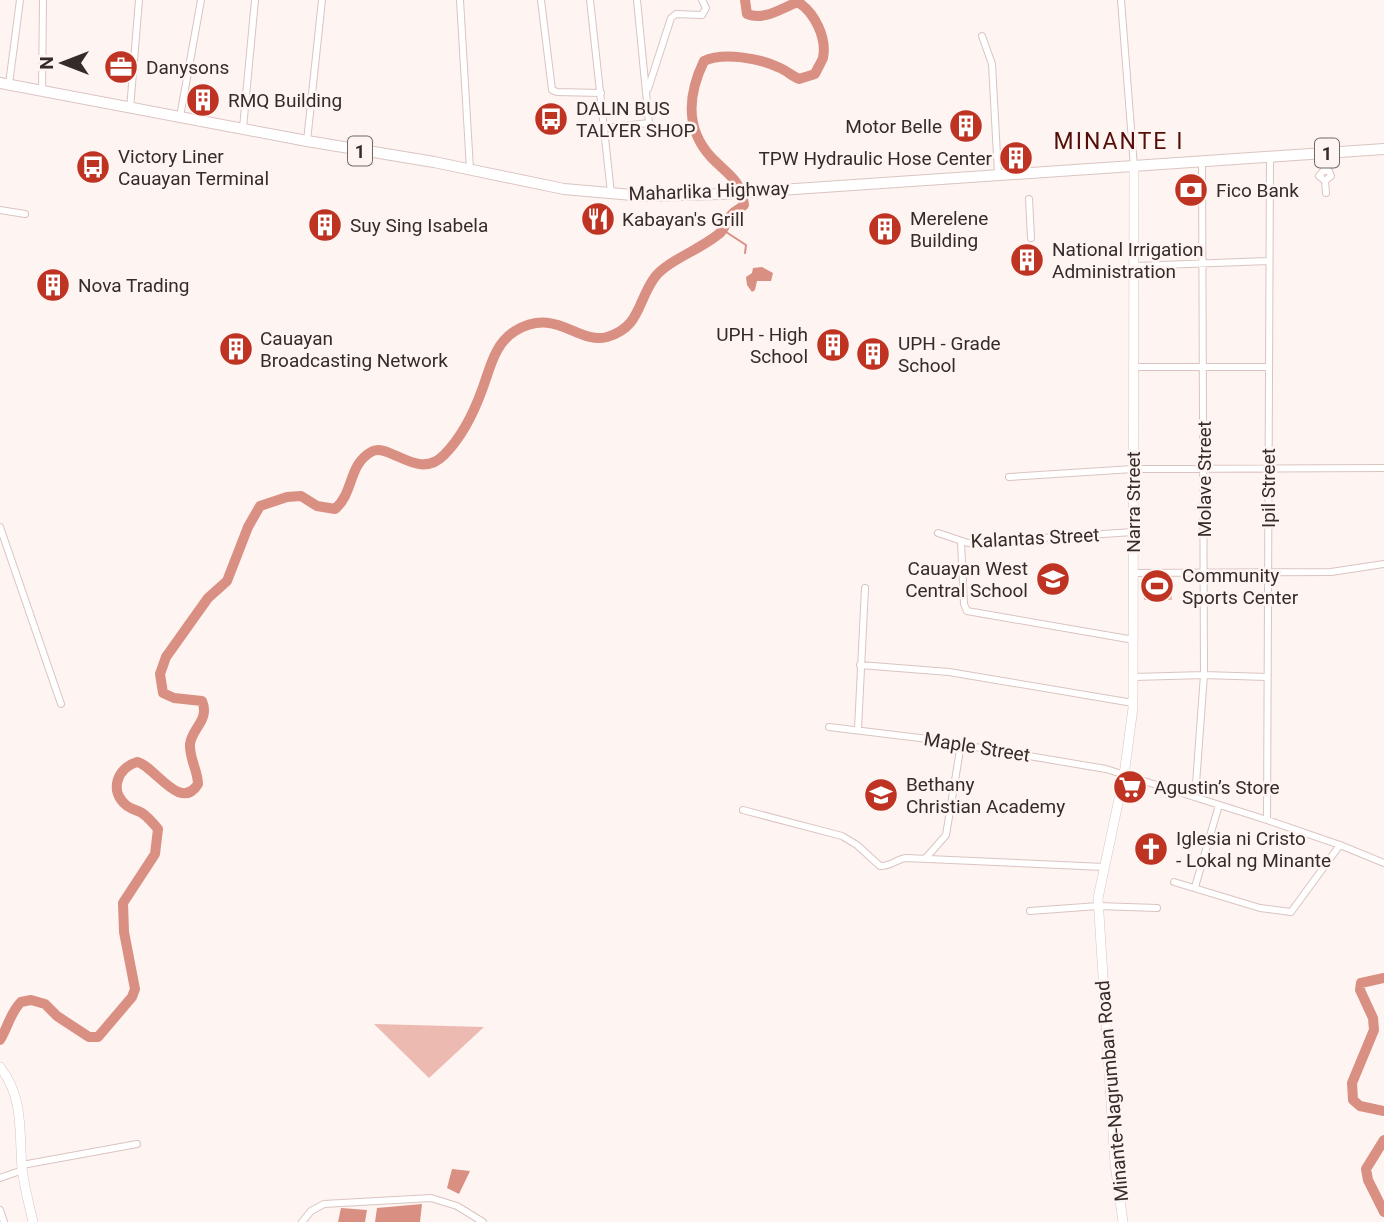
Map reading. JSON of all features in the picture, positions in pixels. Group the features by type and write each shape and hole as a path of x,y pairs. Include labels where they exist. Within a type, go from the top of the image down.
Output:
{"highway":[{"name":"Maharlika Highway","path":"4,83 564,189 672,197 1384,149"}],"street":[{"path":"4,83 20,0"},
{"path":"42,92 43,0"},
{"path":"130,108 139,0"},
{"path":"180,117 201,0"},
{"path":"243,128 255,0"},
{"path":"307,141 322,0"},
{"path":"460,0 470,170"},
{"path":"541,0 552,90 601,93"},
{"path":"590,0 611,194"},
{"path":"605,128 649,123 637,0"},
{"path":"647,93 670,20 676,14 702,15 706,8 702,0"},
{"path":"1121,0 1134,167"},
{"path":"982,36 992,64 998,174"},
{"path":"1324,153 1325,170 1331,176 1325,181 1326,193"},
{"name":"Ipil Street","path":"1267,820 1270,156"},
{"name":"Molave Street","path":"1195,797 1204,675 1202,160"},
{"name":"Narra Street","path":"1101,959 1098,891 1124,775 1133,703 1134,167"},
{"path":"1029,199 1031,238"},
{"path":"0,210 26,214"},
{"path":"1135,266 1268,261"},
{"path":"1134,367 1268,367"},
{"path":"1009,477 1133,469 1384,468"},
{"path":"0,527 61,704"},
{"name":"Kalantas Street","path":"938,533 961,542 999,542 1133,532"},
{"path":"961,542 964,604 967,611 1134,640"},
{"path":"1133,573 1332,572 1384,564"},
{"path":"858,729 865,588"},
{"path":"860,665 949,672 1133,703"},
{"path":"1134,677 1267,677"},
{"name":"Maple Street","path":"829,727 961,744 1088,765 1267,820 1384,863"},
{"path":"924,859 946,835 961,744"},
{"path":"1195,887 1219,805"},
{"path":"743,810 842,836 858,845 880,866 888,866 899,859 924,859 1030,866 1104,867"},
{"path":"1174,882 1260,908 1291,912 1340,845"},
{"path":"1030,911 1098,906 1157,908"},
{"name":"Minante-Nagrumban Road","path":"1101,959 1115,1164 1123,1222"},
{"path":"0,1068 15,1092 22,1167 33,1222"},
{"path":"0,1178 22,1167 137,1144"},
{"path":"302,1222 311,1211 324,1204 431,1198 457,1206 483,1222"},
{"path":"0,1212 4,1222"}],"shaded area":[{"path":"762,267 773,273 771,281 757,281 752,292 746,277 752,273 753,268"},
{"name":"Community Sports Center","path":"1171,580 1172,600 1144,600 1143,581"},
{"path":"374,1024 484,1027 429,1078"},
{"path":"452,1169 470,1171 459,1194 447,1188"},
{"path":"422,1204 420,1222 375,1222 377,1208"},
{"path":"341,1208 367,1210 365,1222 338,1222"}],"waterway":[{"path":"0,1040 21,1002 31,1000 45,1004 57,1016 89,1037 98,1037 132,997 135,989 124,932 123,903 155,854 158,829 121,799 118,780 124,769 137,762 175,791 191,792 198,784 190,744 204,713 202,701 174,698 163,693 160,674 166,657 208,598 227,581 248,527 260,506 287,497 301,496 317,506 335,509 345,495 358,464 371,452 378,450 414,463 434,462 456,441 466,424 494,358 508,336 530,324 543,323 596,338 618,333 632,320 655,277 714,238 723,230 732,214 744,205 740,189 703,146 693,123 692,98 704,61 721,57 752,59 772,64 799,79 815,74 824,50 814,19 798,2 767,15 754,16 747,14 745,0"},
{"path":"723,230 746,245 745,253"},
{"path":"1384,978 1361,983 1360,990 1373,1018 1374,1030 1352,1083 1353,1100 1360,1106 1384,1111"},
{"path":"1384,1140 1366,1169 1368,1180 1384,1212"}],"place":[{"name":"Danysons","path":"121,67"},
{"name":"RMQ Building","path":"203,100"},
{"name":"DALIN BUS TALYER SHOP","path":"551,119"},
{"name":"Motor Belle","path":"966,126"},
{"name":"TPW Hydraulic Hose Center","path":"1016,158"},
{"name":"Victory Liner Cauayan Terminal","path":"93,167"},
{"name":"Fico Bank","path":"1191,190"},
{"name":"Kabayan's Grill","path":"598,219"},
{"name":"Suy Sing Isabela","path":"325,225"},
{"name":"Merelene Building","path":"885,229"},
{"name":"National Irrigation Administration","path":"1027,260"},
{"name":"Nova Trading","path":"53,285"},
{"name":"UPH - High School","path":"833,345"},
{"name":"Cauayan Broadcasting Network","path":"236,349"},
{"name":"UPH - Grade School","path":"873,354"},
{"name":"Cauayan West Central School","path":"1053,579"},
{"name":"Community Sports Center","path":"1157,586"},
{"name":"Agustin’s Store","path":"1130,787"},
{"name":"Bethany Christian Academy","path":"881,795"},
{"name":"Iglesia ni Cristo - Lokal ng Minante","path":"1151,849"}],"district":[{"name":"MINANTE I","path":"1119,141"}]}
